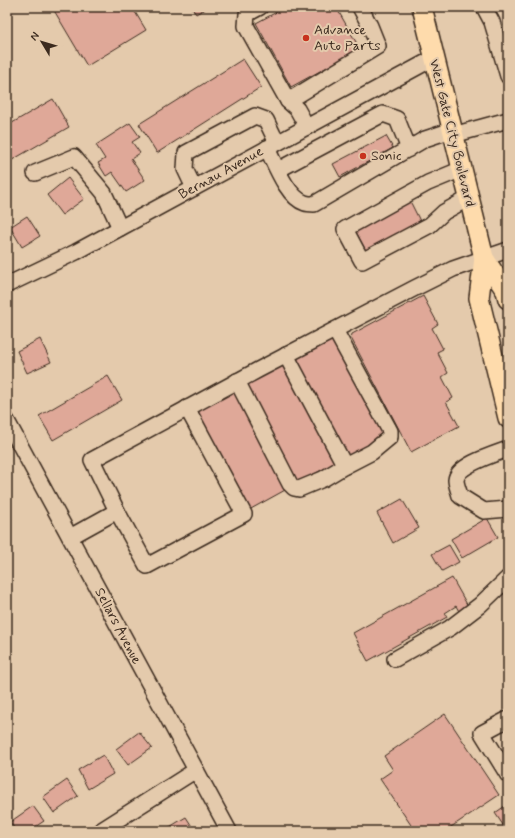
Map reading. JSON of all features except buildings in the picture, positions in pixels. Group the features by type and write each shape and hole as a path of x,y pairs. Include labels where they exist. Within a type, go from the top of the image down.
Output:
{"main road":[{"name":"West Gate City Boulevard","path":"422,7 484,258 506,291 508,299"},
{"name":"West Gate City Boulevard","path":"484,258 479,298 508,418"}],"street":[{"path":"260,7 247,14 246,26 288,101 297,109 307,127"},
{"path":"288,101 378,46 360,7"},
{"path":"484,7 492,22 508,76"},
{"name":"Bernau Avenue","path":"7,285 76,252 434,58"},
{"path":"278,170 383,114 397,119 409,149"},
{"path":"194,188 185,169 186,153 255,116 266,120 278,170 290,192 298,199 306,203 314,204 425,139 508,120"},
{"path":"35,172 74,157 104,193 120,228"},
{"path":"462,169 428,182 345,230 362,261 430,225 444,212 469,198"},
{"path":"187,408 244,514 147,566 92,460 187,408 286,355 447,272 508,250"},
{"path":"237,381 290,484 294,488 299,489 323,479 372,452 390,437 390,431 335,330"},
{"path":"286,355 345,466"},
{"name":"Sellars Avenue","path":"7,421 229,831"},
{"path":"508,449 465,467 458,473 456,481 460,496 484,511 508,509"},
{"path":"70,537 118,511"},
{"path":"394,659 450,628 480,605 508,578"},
{"path":"508,719 482,733 508,775"},
{"path":"100,831 196,770"}],"place":[{"name":"Advance Auto Parts","path":"306,38"},
{"name":"Sonic","path":"363,156"}]}
